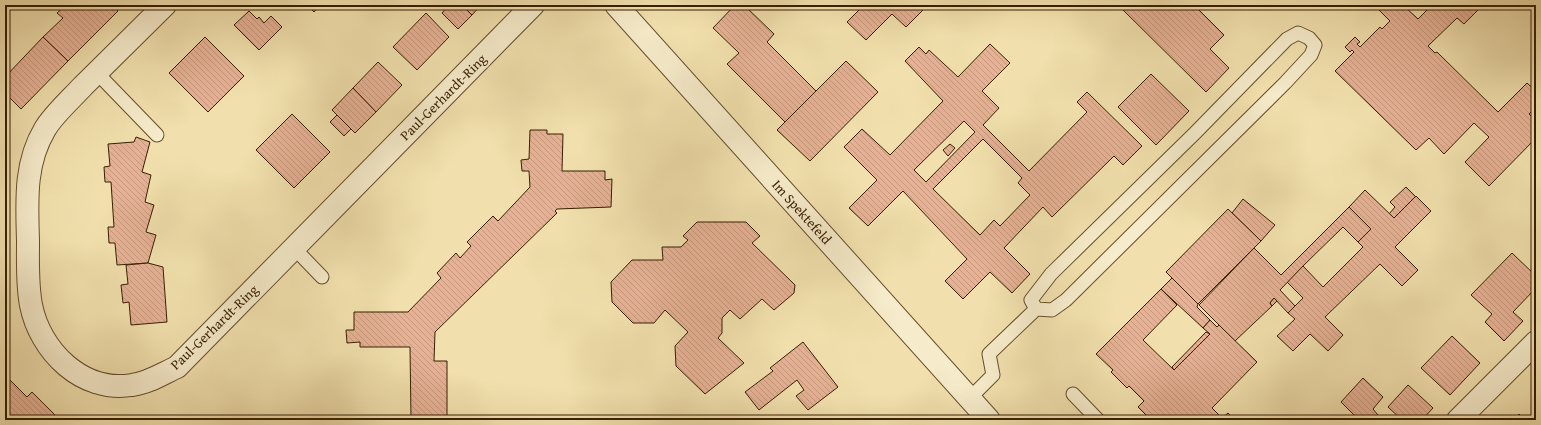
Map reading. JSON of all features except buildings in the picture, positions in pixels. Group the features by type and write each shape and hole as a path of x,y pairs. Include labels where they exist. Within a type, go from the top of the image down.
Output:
{"street":[{"name":"Paul-Gerhardt-Ring","path":"165,5 45,128 33,158 26,189 29,287 31,305 44,340 59,360 81,376 103,384 131,385 150,380 177,367 533,5"},
{"name":"Im Spektefeld","path":"616,5 989,420"},
{"path":"1458,420 1536,342"}],"lane":[{"path":"969,399 993,375 989,354 1036,309 1052,310 1066,300 1285,83 1311,55 1316,45 1309,38 1298,33 1287,39 1195,133 1051,274 1031,300 1036,309"},
{"path":"97,73 157,135"},
{"path":"294,248 322,277"},
{"path":"1073,394 1098,420"}]}
